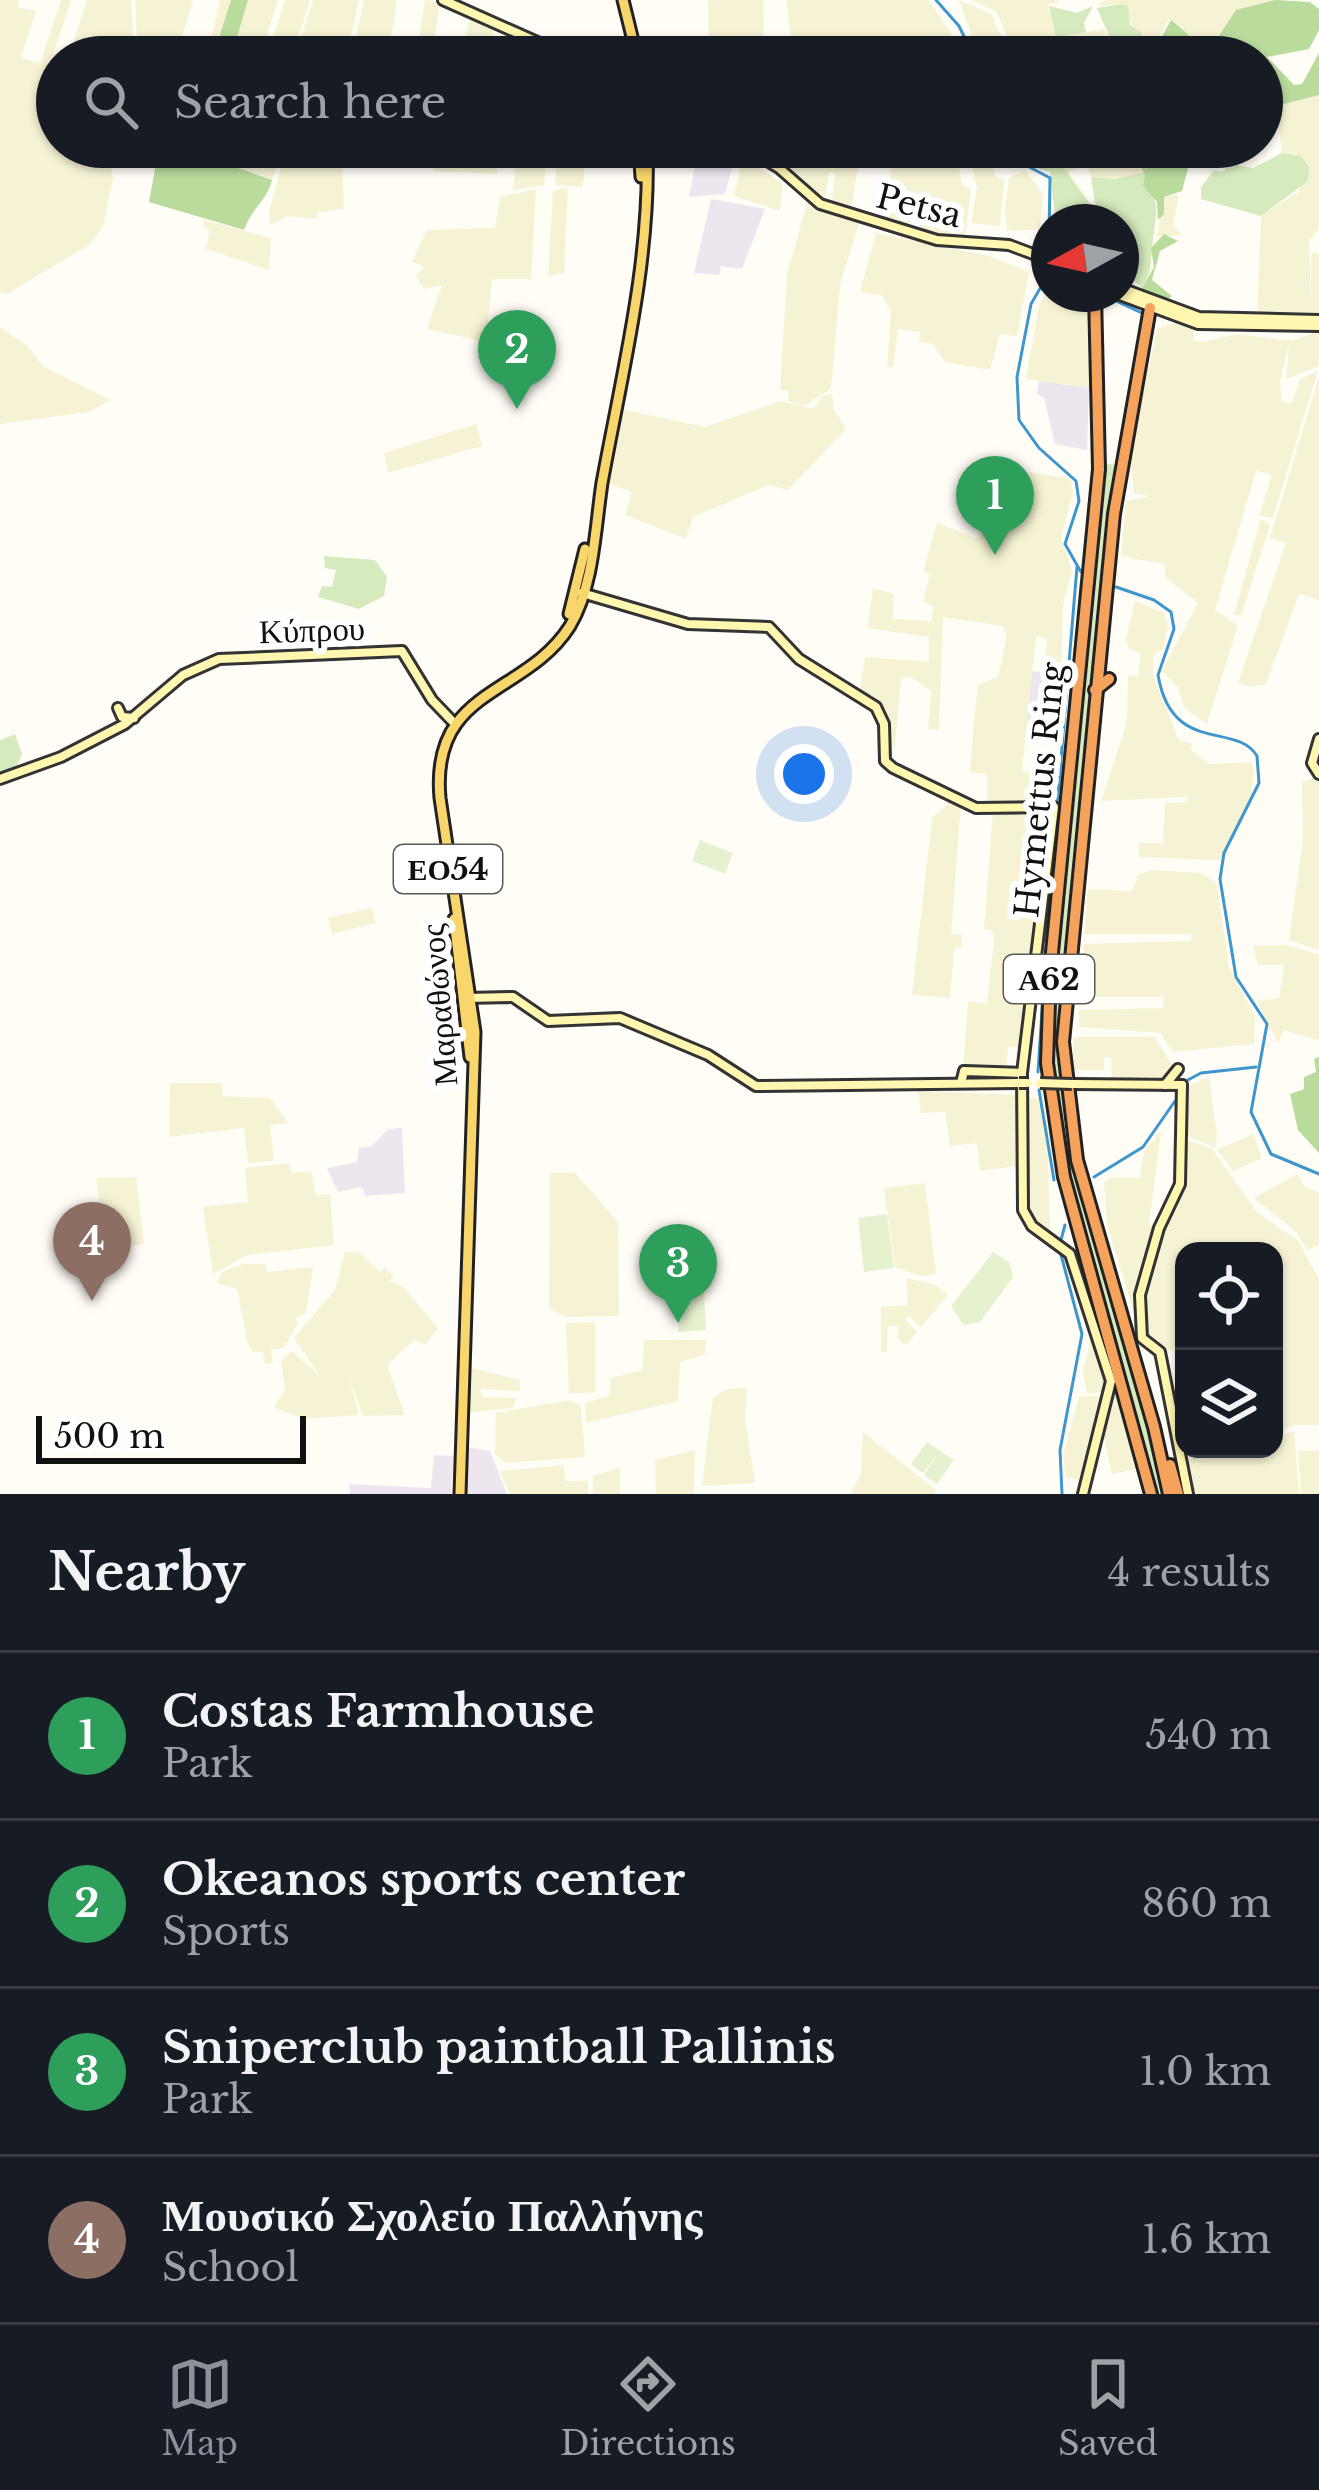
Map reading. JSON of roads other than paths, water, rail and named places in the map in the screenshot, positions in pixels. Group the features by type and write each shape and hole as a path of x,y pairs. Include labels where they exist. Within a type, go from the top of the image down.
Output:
{"highway":[{"name":"Hymettus Ring","path":"1149,304 1116,494 1065,991 1065,1076 1077,1160 1145,1394 1168,1494"},
{"name":"Hymettus Ring","path":"1096,312 1100,456 1050,973 1047,1063 1064,1177 1151,1494"},
{"path":"1147,325 1164,314"},
{"path":"1095,691 1109,679"},
{"path":"1145,1394 1178,1494"}],"main road":[{"path":"621,0 629,36"},
{"path":"452,721 478,692 549,644 580,594 643,249 643,168"},
{"name":"Μαραθώνος","path":"452,721 436,756 434,787 470,998 458,1494"},
{"name":"Μαραθώνος","path":"452,721 439,787 470,998 474,1309 458,1494"}],"street":[{"path":"443,0 524,36"},
{"name":"Petsa","path":"779,168 820,204 937,240 1031,251"},
{"path":"1139,300 1199,317 1319,323"},
{"path":"1149,304 1164,314 1208,325 1319,323"},
{"path":"580,594 688,624 769,627 799,659 876,707 889,766 971,806 1054,807 1023,1080 1024,1215 1070,1254 1112,1382 1083,1494"},
{"path":"247,643 242,651 248,656"},
{"name":"Κύπρου","path":"0,781 61,758 135,718 190,671 223,658 402,651 432,700 452,721"},
{"name":"Κύπρου","path":"0,781 41,771 130,726 185,679 226,662 400,655 433,706 452,721"},
{"path":"118,708 122,717 135,718"},
{"path":"1319,739 1312,763 1319,773"},
{"path":"470,998 515,997 548,1021 620,1018 708,1055 756,1086 1023,1080 1172,1085 1182,1097 1180,1184 1159,1228 1137,1312 1142,1338 1160,1352 1188,1494"},
{"path":"1172,1085 1178,1069"}],"waterway":[{"path":"936,0 964,36"},
{"path":"1031,168 1050,178 1050,204"},
{"path":"1031,304 1017,377 1019,420 1039,448 1076,481 1079,501 1065,544 1081,572"},
{"path":"1139,312 1144,314"},
{"path":"1057,807 1077,567"},
{"path":"1116,587 1154,600 1171,612 1174,629 1158,675 1176,717 1205,733 1235,740 1257,756 1259,783 1224,853 1220,879 1236,977 1267,1024 1251,1112 1271,1154 1319,1174"},
{"path":"1038,1072 1052,858"},
{"path":"1184,1082 1201,1073 1256,1067"},
{"path":"1039,1090 1054,1180"},
{"path":"1094,1177 1143,1147 1175,1101"},
{"path":"1061,1240 1065,1225"},
{"path":"1060,1251 1082,1334 1060,1450 1062,1494"}],"place":[{"name":"Okeanos sports center","path":"517,409"},
{"name":"Costas Farmhouse","path":"995,555"},
{"name":"Μουσικό Σχολείο Παλλήνης","path":"92,1301"},
{"name":"Sniperclub paintball Pallinis","path":"678,1323"}]}
